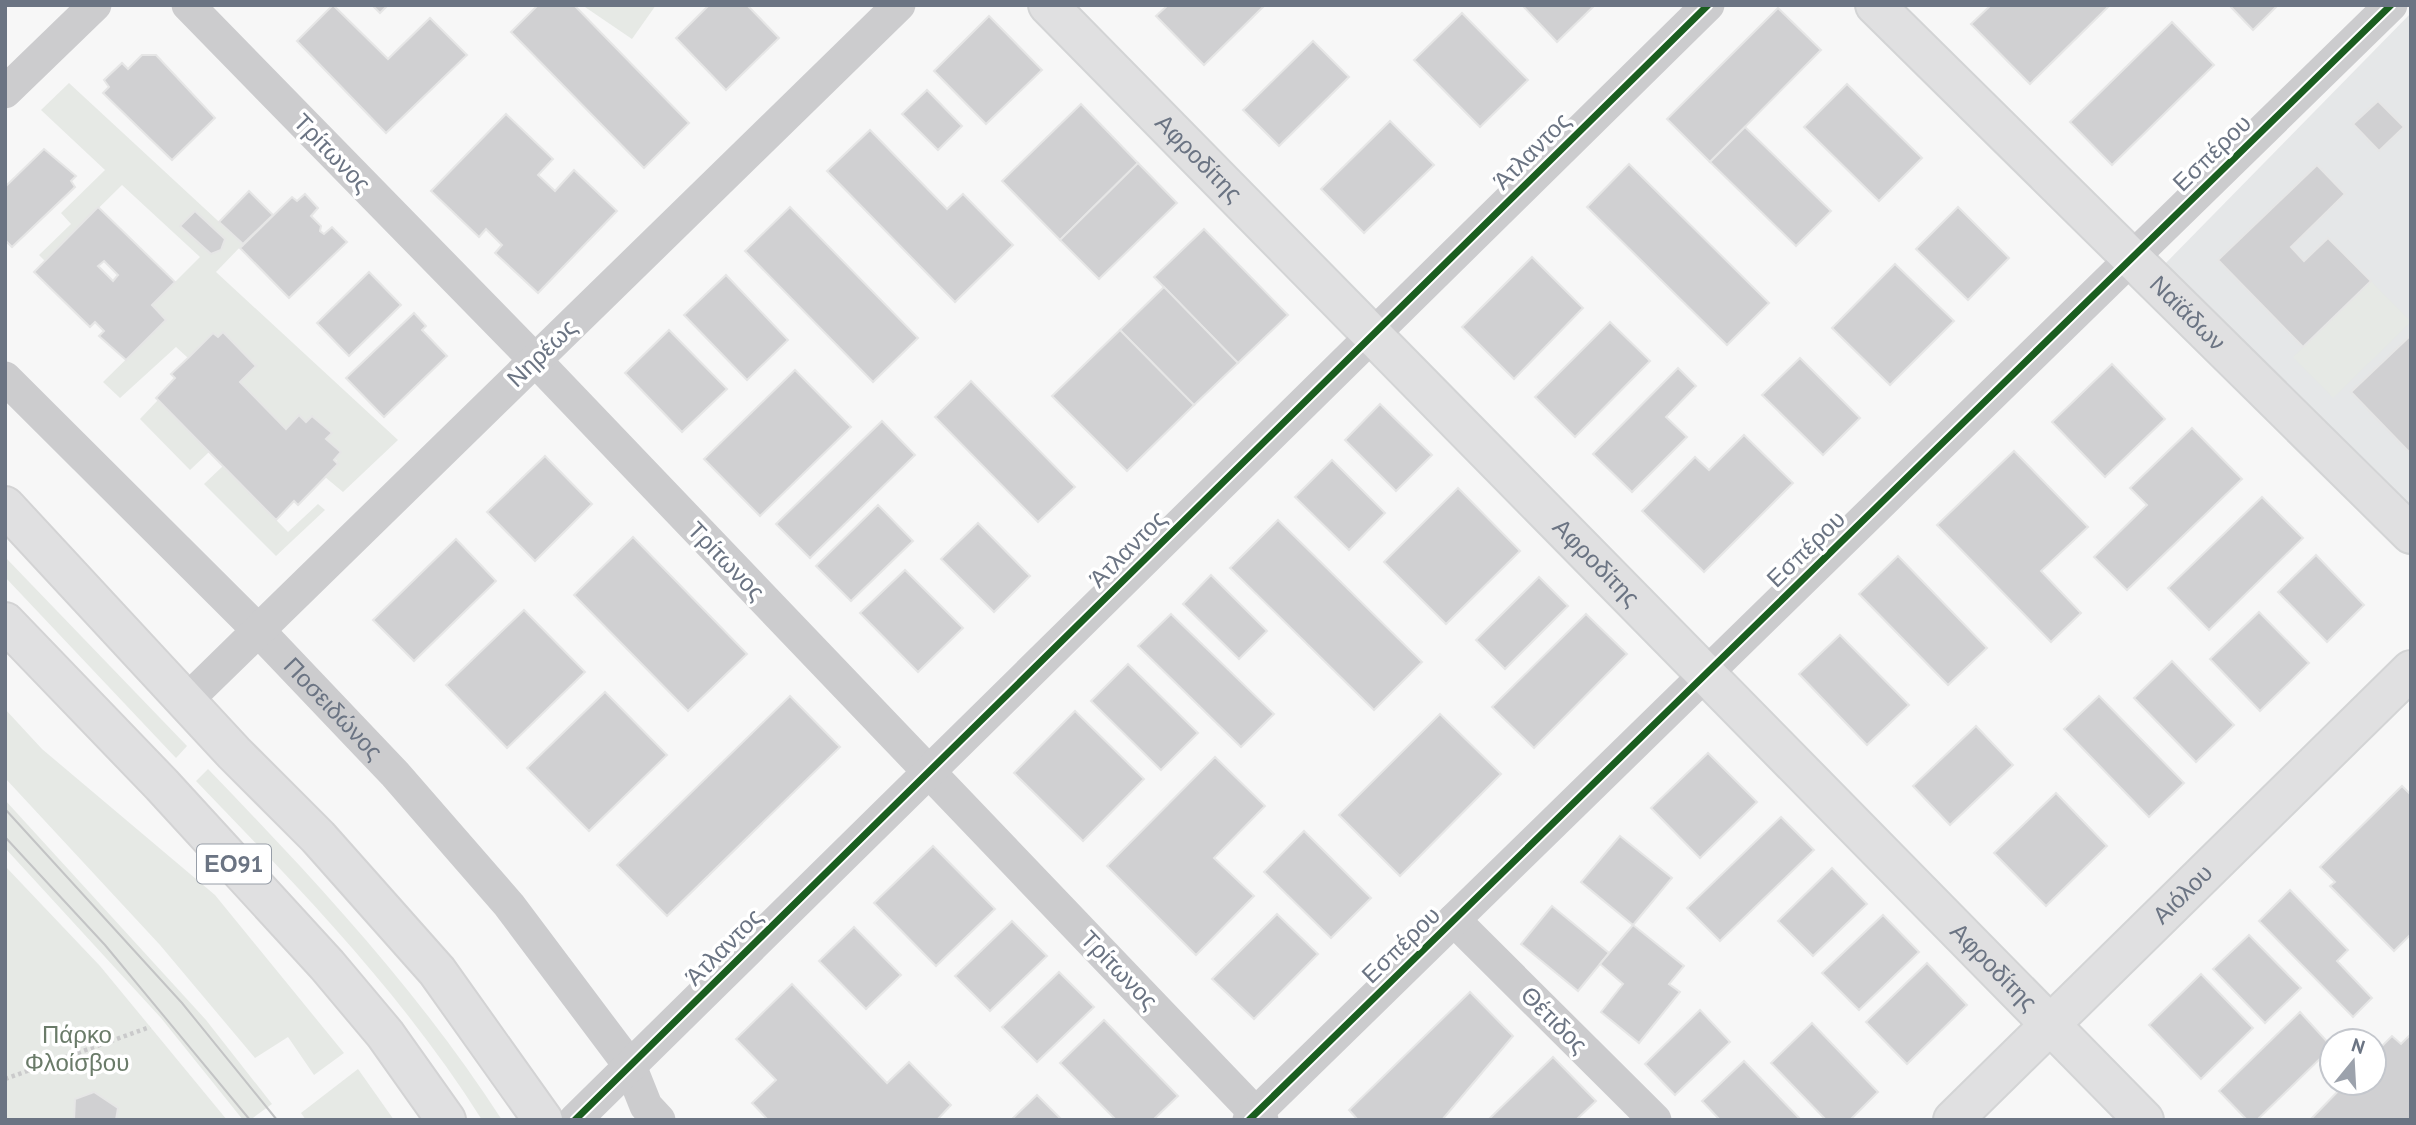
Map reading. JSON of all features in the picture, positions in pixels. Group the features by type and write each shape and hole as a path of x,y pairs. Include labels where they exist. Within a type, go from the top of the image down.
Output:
{"main road":[{"name":"Αφροδίτης","path":"1048,5 2144,1120"},
{"name":"Ναϊάδων","path":"1875,5 2411,534"},
{"path":"5,506 186,701 318,837 437,971 544,1120"},
{"name":"ΕΟ91","path":"5,622 162,785 327,965 385,1034 446,1120"},
{"name":"Αιόλου","path":"1954,1120 2411,670"}],"street":[{"path":"5,92 95,5"},
{"name":"Τρίτωνος","path":"188,5 535,360 1255,1118"},
{"name":"Νηρέως","path":"186,701 899,5"},
{"name":"Άτλαντος","path":"575,1120 1708,5"},
{"name":"Εσπέρου","path":"1255,1118 1454,920 2391,5"},
{"name":"Ποσειδώνος","path":"5,378 259,631 396,774 509,905 630,1066 646,1106 659,1120"},
{"name":"Θέτιδος","path":"1454,920 1655,1120"}],"path":[{"path":"5,1079 150,1027"}],"shaded area":[{"path":"2411,13 2411,513 2160,269"}],"green space":[{"path":"582,5 656,5 632,39"},
{"path":"69,83 243,244 216,272 398,440 343,492 325,477 338,464 326,439 331,433 312,416 306,422 299,416 286,429 240,382 223,332 218,337 213,333 188,358 176,347 120,398 103,382 166,320 152,305 200,257 122,185 45,261 39,255 71,224 61,213 105,170 41,110"},
{"path":"2371,281 2411,322 2333,398 2293,357"},
{"path":"158,400 209,452 190,470 140,419"},
{"path":"223,466 288,532 318,504 325,510 276,556 204,484"},
{"path":"5,557 187,746 176,758 5,577"},
{"path":"5,709 42,749 215,895 344,1053 314,1075 288,1037 255,1058 160,945 5,778"},
{"path":"208,769 364,937 436,1026 502,1120 482,1120 451,1073 384,985 311,902 196,781"},
{"path":"5,800 206,1020 272,1104 250,1120 243,1120 161,1018 5,848"},
{"name":"Πάρκο Φλοίσβου","path":"5,866 100,966 227,1120 5,1120"},
{"path":"358,1069 394,1120 306,1120 301,1113"}],"building":[{"path":"333,5 388,59 430,18 467,55 386,133 297,41"},
{"path":"372,5 388,5 380,13"},
{"path":"538,5 574,5 689,123 644,168 511,32"},
{"path":"709,5 747,5 779,38 726,90 676,38"},
{"path":"1168,5 1265,5 1204,65 1156,16"},
{"path":"1522,5 1595,5 1557,42"},
{"path":"1991,5 2110,5 2030,84 1971,24"},
{"path":"2229,5 2278,5 2253,30"},
{"path":"1778,8 1821,50 1710,162 1667,119"},
{"path":"1462,13 1528,80 1480,127 1414,60"},
{"path":"989,16 1042,70 986,124 934,71"},
{"path":"2172,22 2214,65 2112,165 2070,122"},
{"path":"1313,41 1349,77 1279,146 1243,110"},
{"path":"142,55 156,55 215,118 172,160 103,93 109,87 104,80 122,63 128,69"},
{"path":"1847,84 1922,158 1879,201 1804,127"},
{"path":"927,90 962,126 938,150 902,114"},
{"path":"2378,101 2404,127 2379,151 2353,124"},
{"path":"1081,104 1138,163 1060,240 1002,181"},
{"path":"506,114 553,159 538,175 555,191 574,170 617,211 538,293 495,253 502,245 486,229 479,237 431,191"},
{"path":"1390,121 1434,165 1364,233 1321,189"},
{"path":"1745,127 1831,211 1796,246 1710,162"},
{"path":"870,130 947,209 963,194 1013,245 955,302 827,171"},
{"path":"44,149 76,176 71,181 75,187 12,247 5,240 5,187"},
{"path":"1138,163 1177,203 1099,279 1060,240"},
{"path":"1629,164 1769,303 1727,345 1587,207"},
{"path":"2317,165 2345,194 2291,247 2304,261 2328,238 2371,281 2303,347 2218,260"},
{"path":"249,191 273,215 243,244 219,222"},
{"path":"305,194 318,208 311,216 321,226 320,231 324,234 332,227 347,242 289,298 240,248 292,197 297,201"},
{"path":"98,207 175,282 152,305 166,320 126,360 99,336 104,331 95,322 90,327 34,272","holes":["104,261 118,275 113,281 98,266"]},
{"path":"790,207 918,338 873,382 745,251"},
{"path":"1958,207 2009,258 1968,300 1916,249"},
{"path":"195,211 225,239 221,250 211,254 180,226"},
{"path":"1204,229 1288,315 1238,363 1154,277"},
{"path":"1532,257 1583,308 1514,379 1462,327"},
{"path":"1895,264 1954,321 1890,385 1832,328"},
{"path":"369,272 401,305 349,356 317,323"},
{"path":"726,275 788,340 747,380 684,315"},
{"path":"1164,287 1238,363 1194,405 1120,330"},
{"path":"414,313 426,326 422,330 447,356 384,417 346,378"},
{"path":"1610,322 1650,361 1575,437 1535,397"},
{"path":"669,330 727,389 682,432 625,373"},
{"path":"1120,330 1194,405 1127,471 1052,396"},
{"path":"223,332 256,366 240,382 286,429 299,415 306,422 312,416 332,433 326,439 341,452 334,460 338,464 298,505 294,501 276,520 156,398 175,378 171,374 213,333 218,337"},
{"path":"2411,335 2411,454 2351,392"},
{"path":"1800,358 1860,418 1823,455 1762,395"},
{"path":"2112,364 2165,419 2105,477 2052,422"},
{"path":"1678,368 1696,386 1666,417 1687,437 1632,492 1593,454"},
{"path":"795,370 851,427 760,516 704,459"},
{"path":"971,381 1075,487 1038,522 935,417"},
{"path":"1380,404 1432,455 1396,491 1345,440"},
{"path":"882,421 915,455 810,558 776,524"},
{"path":"2192,428 2242,479 2127,590 2094,557 2147,505 2130,488"},
{"path":"1744,435 1793,483 1704,572 1642,511 1695,457 1709,470"},
{"path":"2014,451 2088,527 2041,571 2081,613 2051,642 1937,525"},
{"path":"545,456 592,504 535,561 487,512"},
{"path":"1332,460 1385,513 1349,550 1295,497"},
{"path":"1458,488 1520,551 1446,624 1384,562"},
{"path":"2262,497 2303,538 2209,630 2168,588"},
{"path":"878,505 913,541 851,601 816,566"},
{"path":"1278,520 1422,662 1374,710 1230,568"},
{"path":"978,523 1030,576 994,612 941,559"},
{"path":"633,537 747,654 688,711 574,595"},
{"path":"456,539 496,581 414,661 373,620"},
{"path":"2316,555 2364,605 2327,642 2278,592"},
{"path":"1898,556 1987,648 1948,685 1859,594"},
{"path":"905,570 963,628 918,672 860,613"},
{"path":"1211,575 1267,631 1239,659 1183,604"},
{"path":"1539,577 1568,606 1505,669 1476,640"},
{"path":"524,610 585,672 507,748 446,685"},
{"path":"2259,612 2309,663 2260,711 2210,659"},
{"path":"1171,614 1274,714 1241,747 1138,646"},
{"path":"1586,614 1627,654 1534,748 1492,707"},
{"path":"1840,635 1909,705 1867,745 1799,674"},
{"path":"2172,661 2234,725 2196,762 2134,698"},
{"path":"1128,664 1198,733 1161,770 1091,701"},
{"path":"605,692 667,755 589,831 527,768"},
{"path":"790,696 840,747 667,916 617,865"},
{"path":"2099,696 2184,783 2149,817 2064,729"},
{"path":"1075,711 1144,779 1083,841 1014,773"},
{"path":"1440,714 1501,774 1400,876 1339,815"},
{"path":"1976,726 2013,765 1950,825 1913,786"},
{"path":"1708,753 1757,802 1700,858 1651,808"},
{"path":"1215,757 1265,806 1214,858 1254,896 1196,955 1107,866"},
{"path":"2402,786 2411,795 2411,934 2394,951 2330,886 2335,882 2320,867"},
{"path":"2056,793 2107,846 2046,906 1994,853"},
{"path":"1781,817 1814,850 1720,941 1687,908"},
{"path":"1304,831 1371,898 1331,938 1264,872"},
{"path":"1620,836 1672,878 1633,925 1581,882"},
{"path":"933,846 995,909 936,966 874,903"},
{"path":"1832,868 1867,904 1813,956 1778,921"},
{"path":"2290,890 2348,950 2337,961 2372,998 2353,1017 2259,921"},
{"path":"1552,906 1609,953 1578,991 1521,944"},
{"path":"1277,914 1318,954 1254,1019 1212,979"},
{"path":"1883,915 1919,952 1859,1010 1822,973"},
{"path":"1012,921 1047,956 990,1011 955,976"},
{"path":"1633,925 1684,966 1669,984 1680,992 1639,1043 1601,1012 1623,984 1600,964"},
{"path":"854,927 901,975 866,1009 819,961"},
{"path":"2249,935 2301,988 2265,1023 2213,969"},
{"path":"1927,963 1967,1005 1907,1064 1866,1022"},
{"path":"1059,972 1094,1007 1037,1062 1002,1027"},
{"path":"2201,974 2253,1028 2201,1079 2149,1025"},
{"path":"792,984 887,1083 909,1062 951,1105 937,1120 768,1120 752,1103 776,1080 736,1039"},
{"path":"1470,992 1513,1036 1442,1120 1358,1120 1349,1110"},
{"path":"1700,1010 1730,1042 1675,1095 1645,1064"},
{"path":"2300,1012 2318,1032 2318,1061 2257,1120 2247,1120 2219,1091"},
{"path":"1104,1020 1178,1096 1153,1120 1116,1120 1060,1063"},
{"path":"1812,1023 1878,1092 1850,1120 1826,1120 1771,1063"},
{"path":"2411,1034 2411,1120 2310,1120 2332,1097 2388,1097 2388,1040 2392,1036 2401,1044"},
{"path":"1553,1057 1596,1101 1576,1120 1488,1120"},
{"path":"1744,1061 1801,1120 1720,1120 1702,1101"},
{"path":"94,1092 118,1108 116,1120 74,1120 75,1099"},
{"path":"1037,1095 1062,1120 1011,1120"}],"tram line":[{"path":"5,809 182,1003 277,1120"},
{"path":"5,837 105,945 250,1120"}],"cycle path":[{"path":"575,1120 1708,5"},
{"path":"1249,1120 2391,5"}]}
